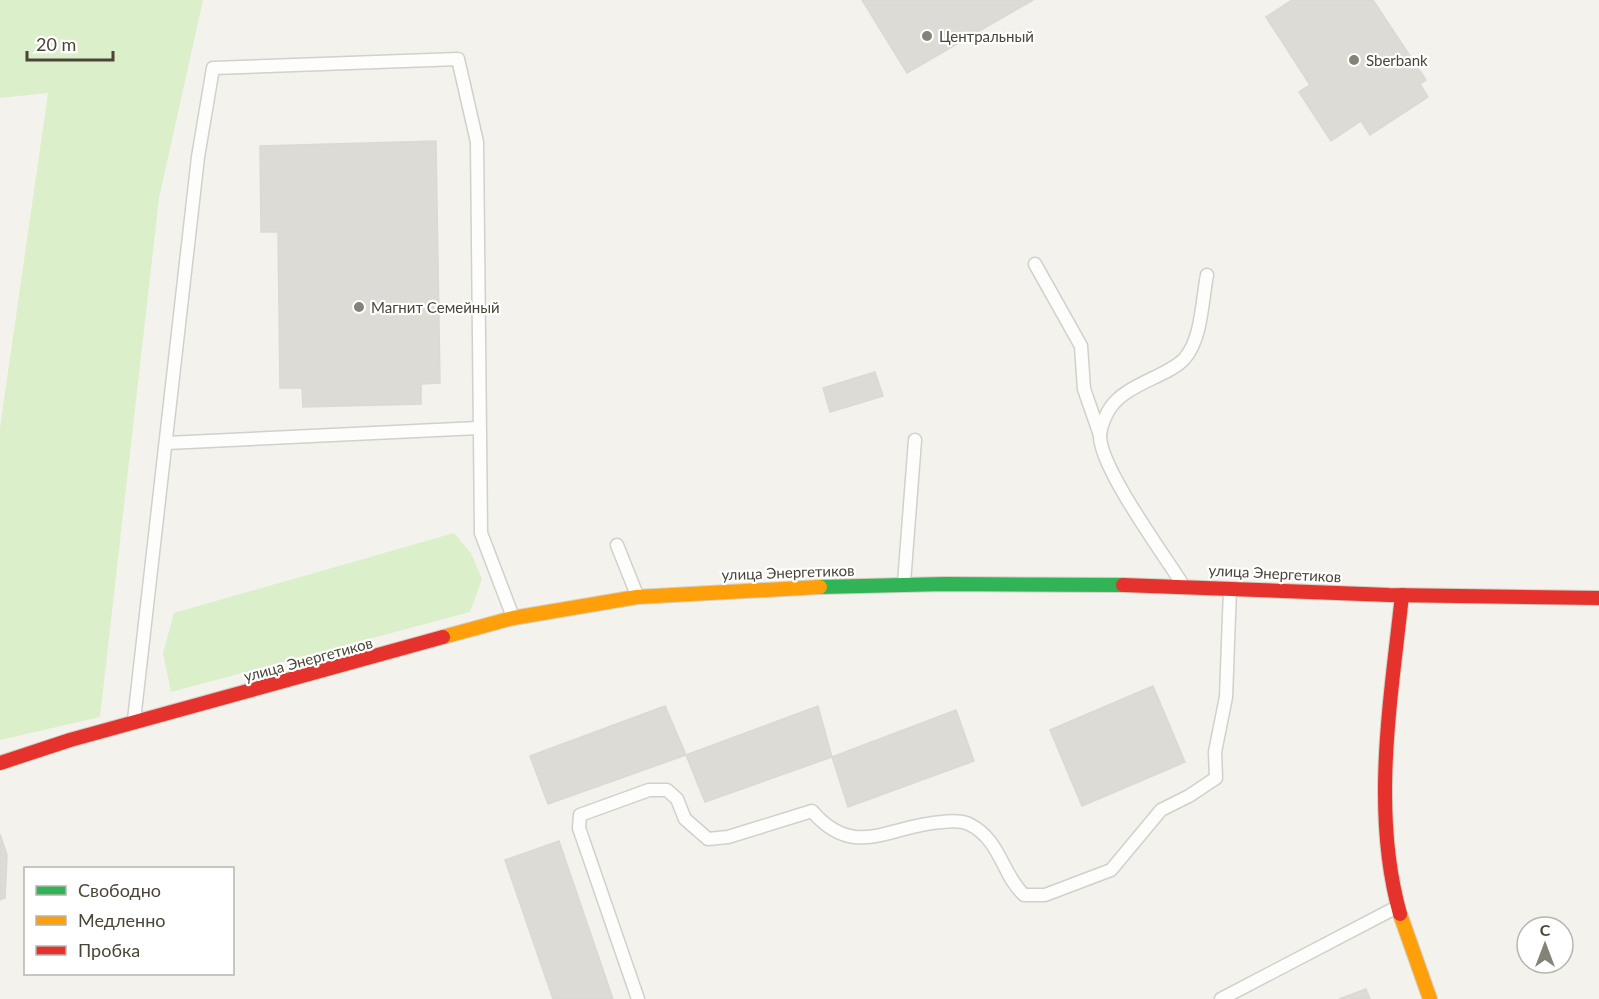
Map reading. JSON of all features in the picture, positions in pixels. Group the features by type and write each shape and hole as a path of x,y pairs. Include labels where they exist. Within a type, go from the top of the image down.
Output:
{"street":[{"name":"улица Энергетиков","path":"0,763 134,723 513,618 637,597 780,588 904,585 1183,586 1402,595 1599,598"},
{"path":"1402,595 1388,753 1387,842 1405,932 1430,999"}],"lane":[{"path":"134,723 198,157 213,68 458,59 477,142 478,428 481,533 513,618"},
{"path":"1035,264 1081,346 1084,389 1109,466 1183,586"},
{"path":"1100,435 1105,417 1114,402 1129,390 1184,359 1197,330 1207,275"},
{"path":"167,443 478,428"},
{"path":"904,585 915,440"},
{"path":"616,545 637,597"},
{"path":"638,999 579,828 580,815 649,790 668,790 677,799 685,819 708,839 728,837 812,811 822,823 853,839 870,839 921,823 967,823 984,833 996,847 1012,884 1024,895 1045,895 1111,870 1161,810 1189,796 1216,778 1215,752 1226,697 1230,588"},
{"path":"1221,999 1398,906"}],"green space":[{"path":"0,0 203,0 159,198 100,717 0,740 0,428 48,93 0,98"},
{"path":"454,533 471,553 482,579 470,612 171,692 163,653 174,613"}],"building":[{"name":"Центральный","path":"862,0 1033,0 907,73"},
{"name":"Sberbank","path":"1292,0 1373,0 1426,80 1420,84 1428,97 1370,135 1361,121 1331,141 1299,92 1310,85 1266,17"},
{"name":"Магнит Семейный","path":"436,141 440,383 421,384 421,404 303,407 302,388 280,388 278,232 261,232 260,146"},
{"path":"875,372 883,396 830,412 823,388"},
{"path":"1153,686 1185,762 1082,806 1050,730"},
{"path":"665,706 686,755 548,804 530,756"},
{"path":"818,706 832,757 705,802 686,755"},
{"path":"956,710 974,761 848,807 832,757"},
{"path":"0,834 7,855 5,898 0,900"},
{"path":"559,841 613,999 553,999 505,860"},
{"path":"1366,989 1370,999 1339,999"}],"traffic: fast":[{"path":"820,587 945,584 1123,585"}],"traffic: slow":[{"path":"443,637 513,618 637,597 820,587"},
{"path":"1400,914 1430,999"}],"traffic: jam":[{"path":"1123,585 1389,595 1599,598"},
{"path":"1400,914 1391,875 1385,795 1389,714 1402,595"},
{"path":"0,763 70,740 443,637"}],"place":[{"name":"Центральный","path":"927,36"},
{"name":"Sberbank","path":"1354,60"},
{"name":"Магнит Семейный","path":"359,307"}]}
